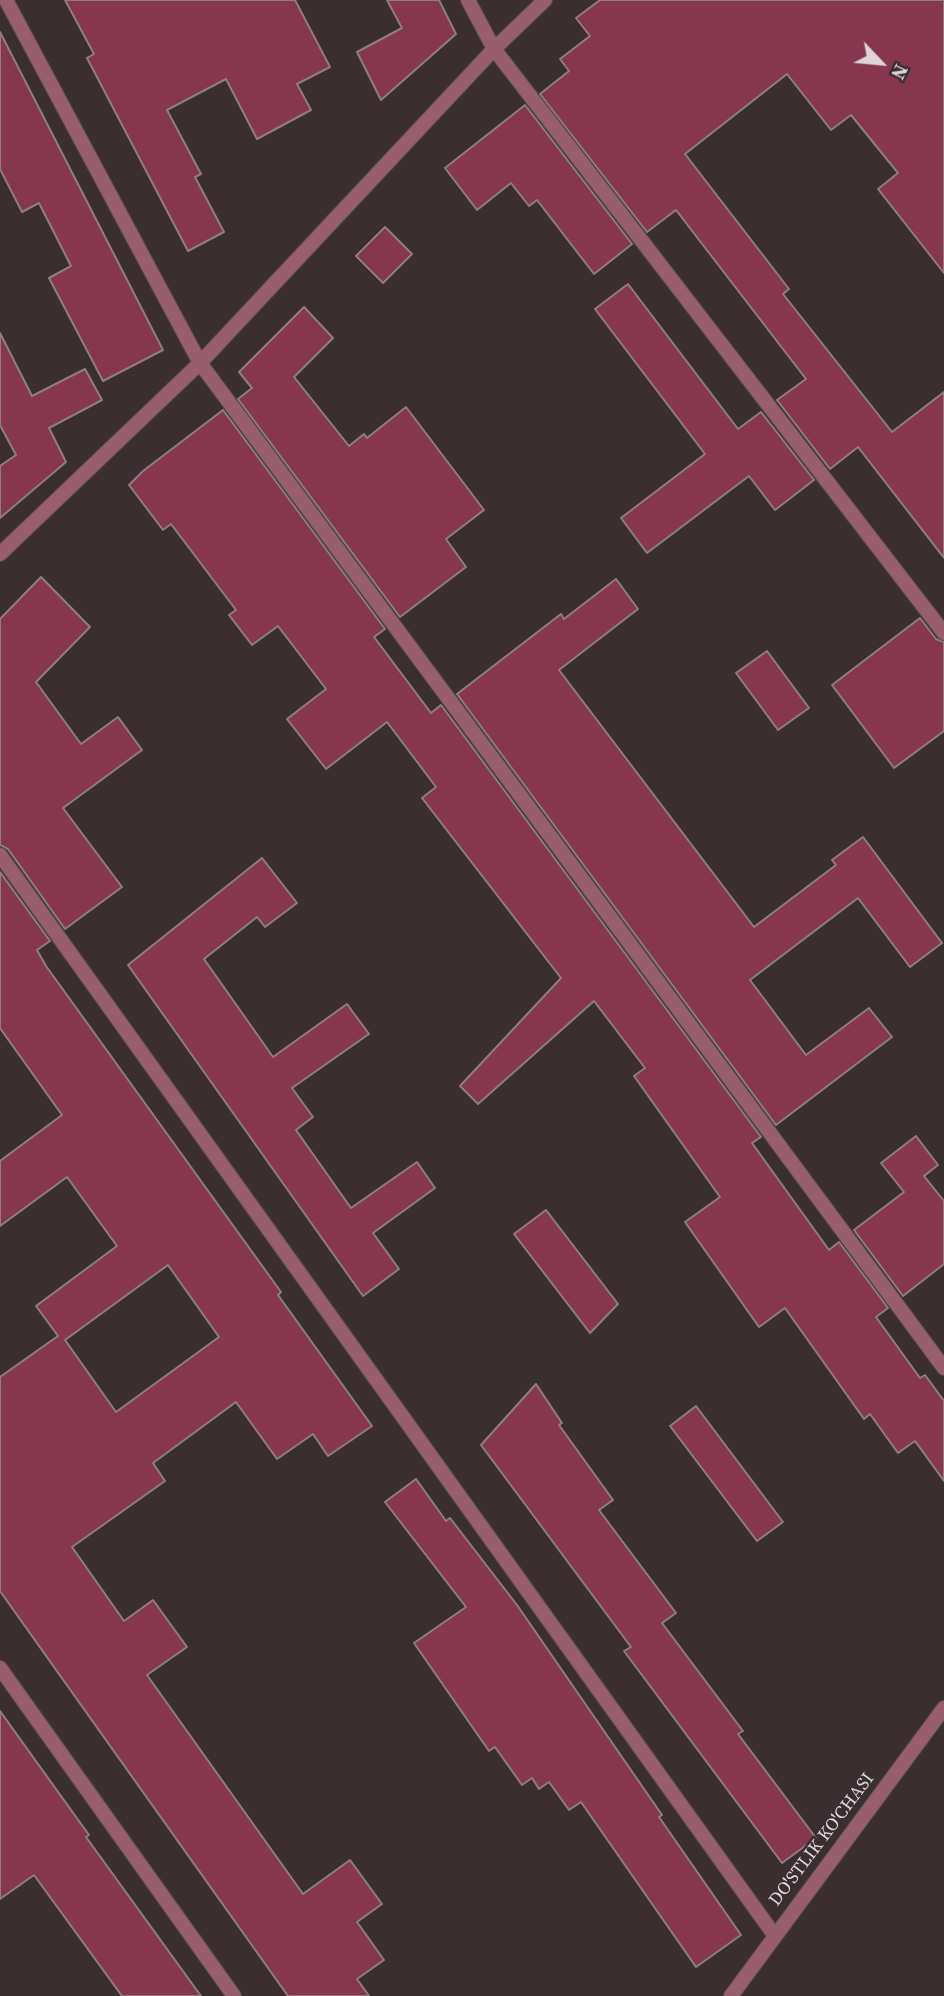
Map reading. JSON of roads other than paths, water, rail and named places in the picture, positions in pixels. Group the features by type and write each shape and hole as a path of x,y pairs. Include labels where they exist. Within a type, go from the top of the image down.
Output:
{"street":[{"path":"6,0 200,363 944,1368"},
{"path":"468,0 494,49 944,633"},
{"path":"0,554 200,363 494,49 545,0"},
{"path":"0,855 775,1936"},
{"path":"0,1668 234,1996"},
{"name":"DO'STLIK KO'CHASI","path":"732,1996 944,1708"}]}
